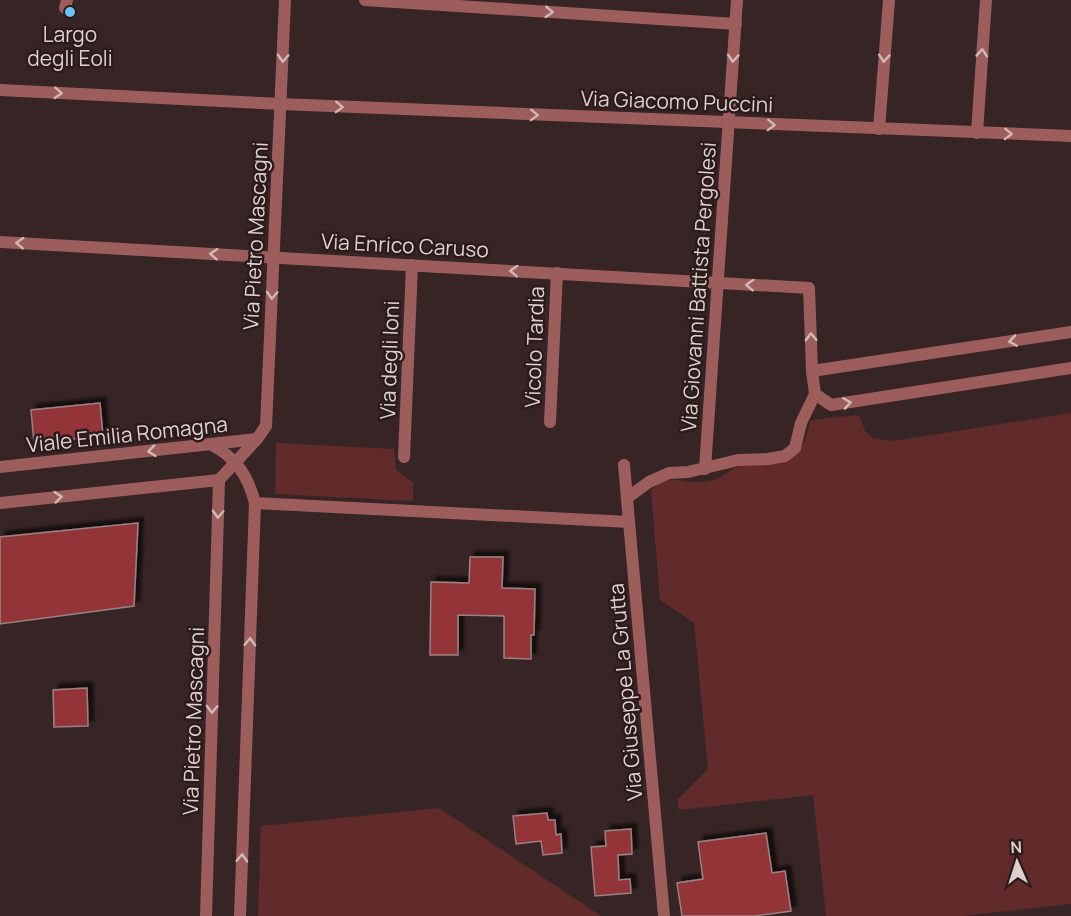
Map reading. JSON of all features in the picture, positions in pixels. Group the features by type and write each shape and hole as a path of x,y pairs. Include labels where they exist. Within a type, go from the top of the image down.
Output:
{"street":[{"name":"Via Pietro Mascagni","path":"206,916 219,480 266,426 285,0"},
{"path":"364,0 499,4 736,24"},
{"name":"Via Giovanni Battista Pergolesi","path":"705,469 737,0"},
{"path":"879,129 889,0"},
{"path":"977,133 986,0"},
{"name":"Via Giacomo Puccini","path":"0,90 281,104 1071,136"},
{"name":"Via Enrico Caruso","path":"0,242 809,288 812,371"},
{"name":"Via degli Ioni","path":"404,457 412,265"},
{"name":"Vicolo Tardia","path":"550,422 557,273"},
{"path":"627,498 649,482 669,473 705,469 738,460 784,456 795,448 801,423 814,394 812,371 1071,332"},
{"path":"814,394 831,405 1071,368"},
{"name":"Viale Emilia Romagna","path":"0,467 257,439"},
{"path":"210,444 236,462 250,486 255,503 240,916"},
{"name":"Via Giuseppe La Grutta","path":"624,465 664,916"},
{"path":"0,503 219,480"},
{"path":"255,503 629,522"}],"shaded area":[{"path":"1071,413 1071,904 963,916 826,916 813,795 679,810 677,800 708,769 694,623 660,600 651,490 665,481 709,481 740,466 788,460 802,447 811,420 859,415 865,431 872,438 893,441"},
{"path":"276,443 394,449 396,469 413,482 413,501 275,494"},
{"path":"439,808 601,916 258,916 261,826"}],"building":[{"path":"100,403 103,436 34,443 31,410"},
{"path":"138,523 134,606 0,624 0,537"},
{"path":"470,557 503,557 502,588 535,589 531,659 504,658 504,616 458,615 458,655 430,655 431,582 469,583"},
{"path":"87,688 88,726 54,727 53,690"},
{"path":"547,813 548,820 555,820 556,835 561,834 562,853 543,855 541,841 516,844 513,816"},
{"path":"631,829 632,854 618,855 619,880 630,879 631,893 595,896 591,847 606,846 605,831"},
{"path":"766,833 772,873 785,871 791,911 755,916 682,916 677,883 703,879 698,842"}],"place":[{"name":"Largo degli Eoli","path":"70,12"}]}
